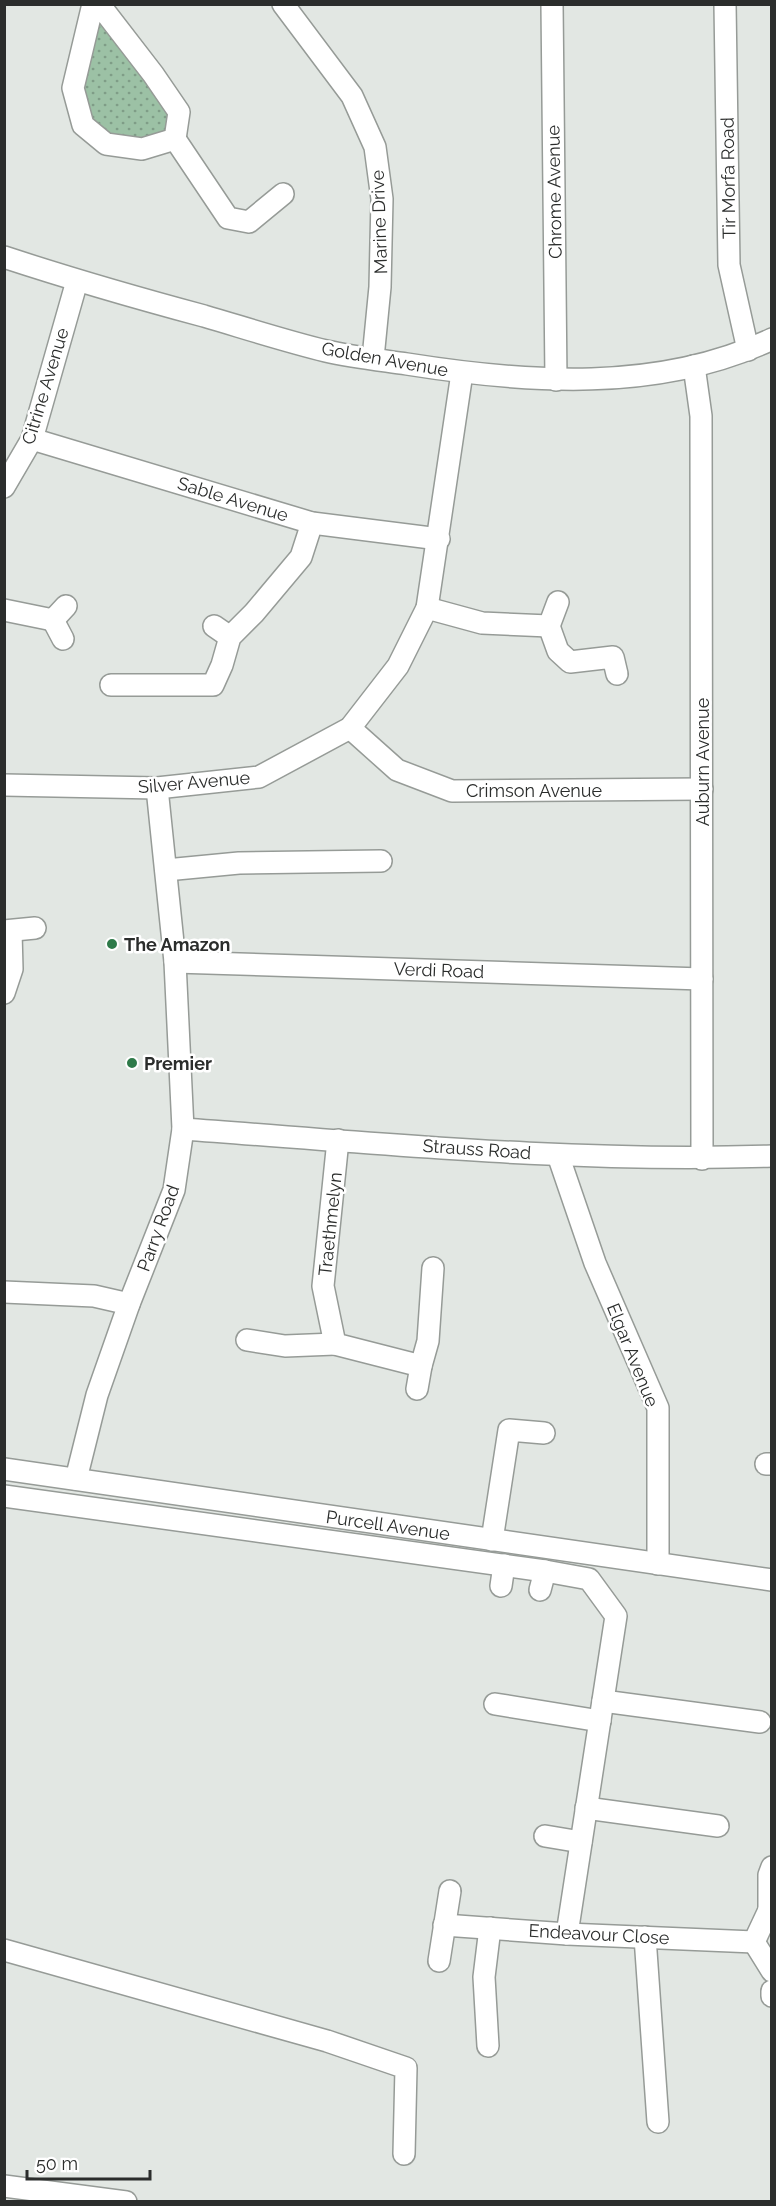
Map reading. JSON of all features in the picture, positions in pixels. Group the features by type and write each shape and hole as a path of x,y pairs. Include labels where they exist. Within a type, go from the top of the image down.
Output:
{"street":[{"path":"93,4 73,88 83,125 106,144 142,149 175,139"},
{"path":"99,4 179,112 175,139 228,218 249,222 283,194"},
{"name":"Marine Drive","path":"283,4 352,96 375,147 382,199 381,287 373,358"},
{"name":"Chrome Avenue","path":"552,4 556,380"},
{"name":"Tir Morfa Road","path":"725,4 729,265 748,350"},
{"name":"Golden Avenue","path":"4,257 77,281 327,351 462,373 556,380 628,377 694,366 748,350 771,339"},
{"name":"Citrine Avenue","path":"4,487 32,440 77,281"},
{"name":"Auburn Avenue","path":"694,366 701,416 702,1158"},
{"name":"Silver Avenue","path":"4,785 157,788 259,777 350,728 398,666 427,608 462,373"},
{"name":"Sable Avenue","path":"32,440 312,523 439,539"},
{"path":"111,686 213,685 222,665 222,631 254,613 301,557 312,523"},
{"path":"558,602 549,626 558,651 570,662 613,657 617,674"},
{"path":"427,608 482,623 549,626"},
{"path":"4,610 60,613 63,639"},
{"name":"Crimson Avenue","path":"350,728 397,770 452,790 702,789"},
{"name":"Parry Road","path":"76,1479 97,1395 129,1304 174,1191 183,1129 175,962 157,788"},
{"path":"166,870 239,863 381,861"},
{"path":"4,993 12,969 8,932 35,928"},
{"name":"Verdi Road","path":"175,962 702,979"},
{"name":"Strauss Road","path":"183,1129 558,1155 702,1158 771,1156"},
{"name":"Traethmelyn","path":"324,1344 323,1286 338,1140"},
{"name":"Elgar Avenue","path":"558,1155 595,1263 658,1408 658,1564"},
{"path":"417,1389 428,1341 433,1268"},
{"path":"4,1292 94,1296 129,1304"},
{"path":"247,1340 285,1346 324,1344 421,1366"},
{"path":"492,1540 509,1430 544,1433"},
{"name":"Purcell Avenue","path":"4,1469 771,1580"},
{"path":"4,1497 502,1575 543,1580 589,1580 616,1616 567,1934"},
{"path":"495,1704 760,1722"},
{"path":"586,1808 718,1826"},
{"path":"545,1836 581,1842"},
{"path":"771,1868 769,1875 770,1910 754,1942 771,1971"},
{"path":"439,1961 450,1891"},
{"name":"Endeavour Close","path":"444,1925 567,1934 754,1942"},
{"path":"488,2046 484,1977 490,1928"},
{"path":"645,1937 658,2122"},
{"path":"4,1950 327,2041 406,2068 404,2154"},
{"path":"771,1990 771,1996"},
{"path":"4,2186 126,2202"}],"green space":[{"path":"95,5 175,114 172,137 109,141 87,123 76,88"}],"place":[{"name":"The Amazon","path":"112,944"},
{"name":"Premier","path":"132,1063"}]}
